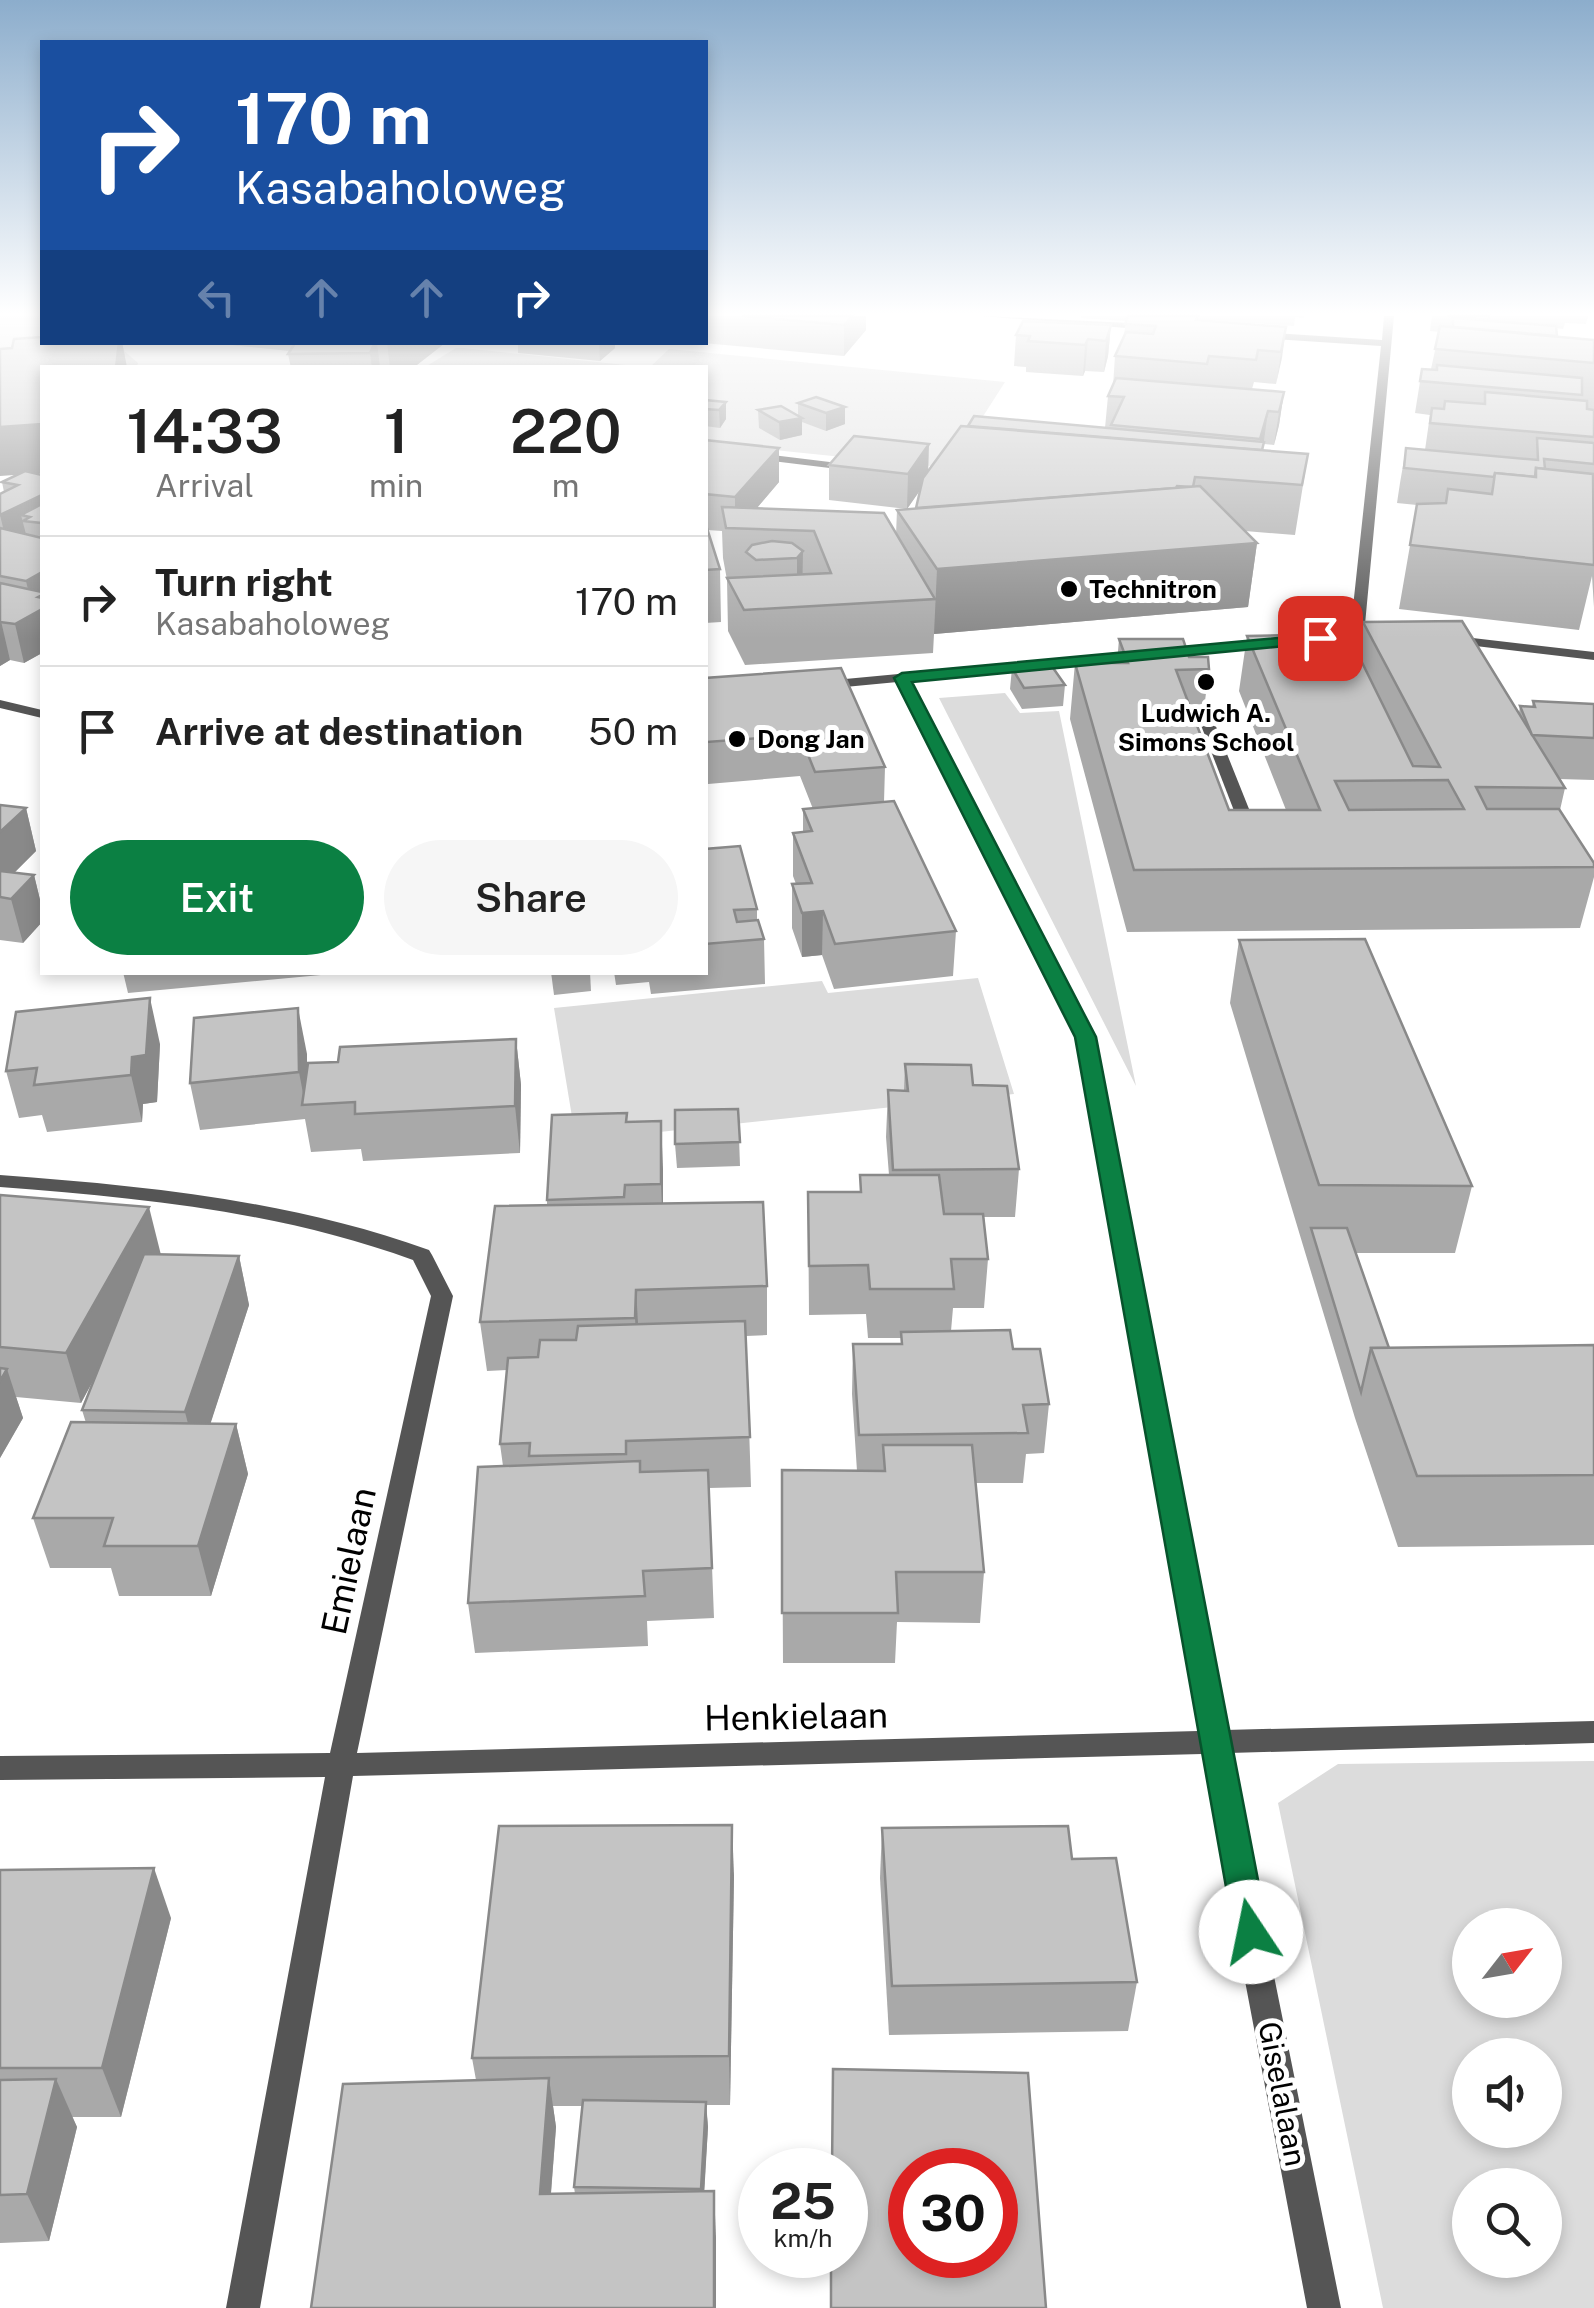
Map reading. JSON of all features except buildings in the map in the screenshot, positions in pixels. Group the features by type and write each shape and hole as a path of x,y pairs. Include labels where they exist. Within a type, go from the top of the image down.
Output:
{"street":[{"path":"1357,635 1376,424"},
{"path":"708,450 846,466"},
{"path":"1302,640 1357,635 1414,636"},
{"path":"1432,637 1594,656"},
{"path":"804,686 1284,642"},
{"path":"1174,652 1188,674 1255,846"},
{"name":"Giselalaan","path":"902,678 1086,1037 1214,1744 1324,2308"},
{"path":"0,704 40,714"},
{"name":"Emielaan","path":"0,1181 189,1200 363,1232 421,1256 442,1296 341,1765 243,2308"},
{"name":"Henkielaan","path":"0,1768 341,1765 1594,1732"}],"shaded area":[{"path":"708,424 978,424 950,468 708,443"},
{"path":"1005,693 1020,713 1059,711 1136,1086 939,698"},
{"path":"978,978 1014,1094 576,1141 554,1008 822,981 828,993"},
{"path":"1594,1761 1594,2308 1383,2308 1278,1803 1338,1764"}],"place":[{"name":"Technitron","path":"1069,589"},
{"name":"Ludwich A. Simons School","path":"1206,682"},
{"name":"Dong Jan","path":"737,739"}],"route":[{"path":"1251,1932 1086,1037 902,678 1320,638"}]}
